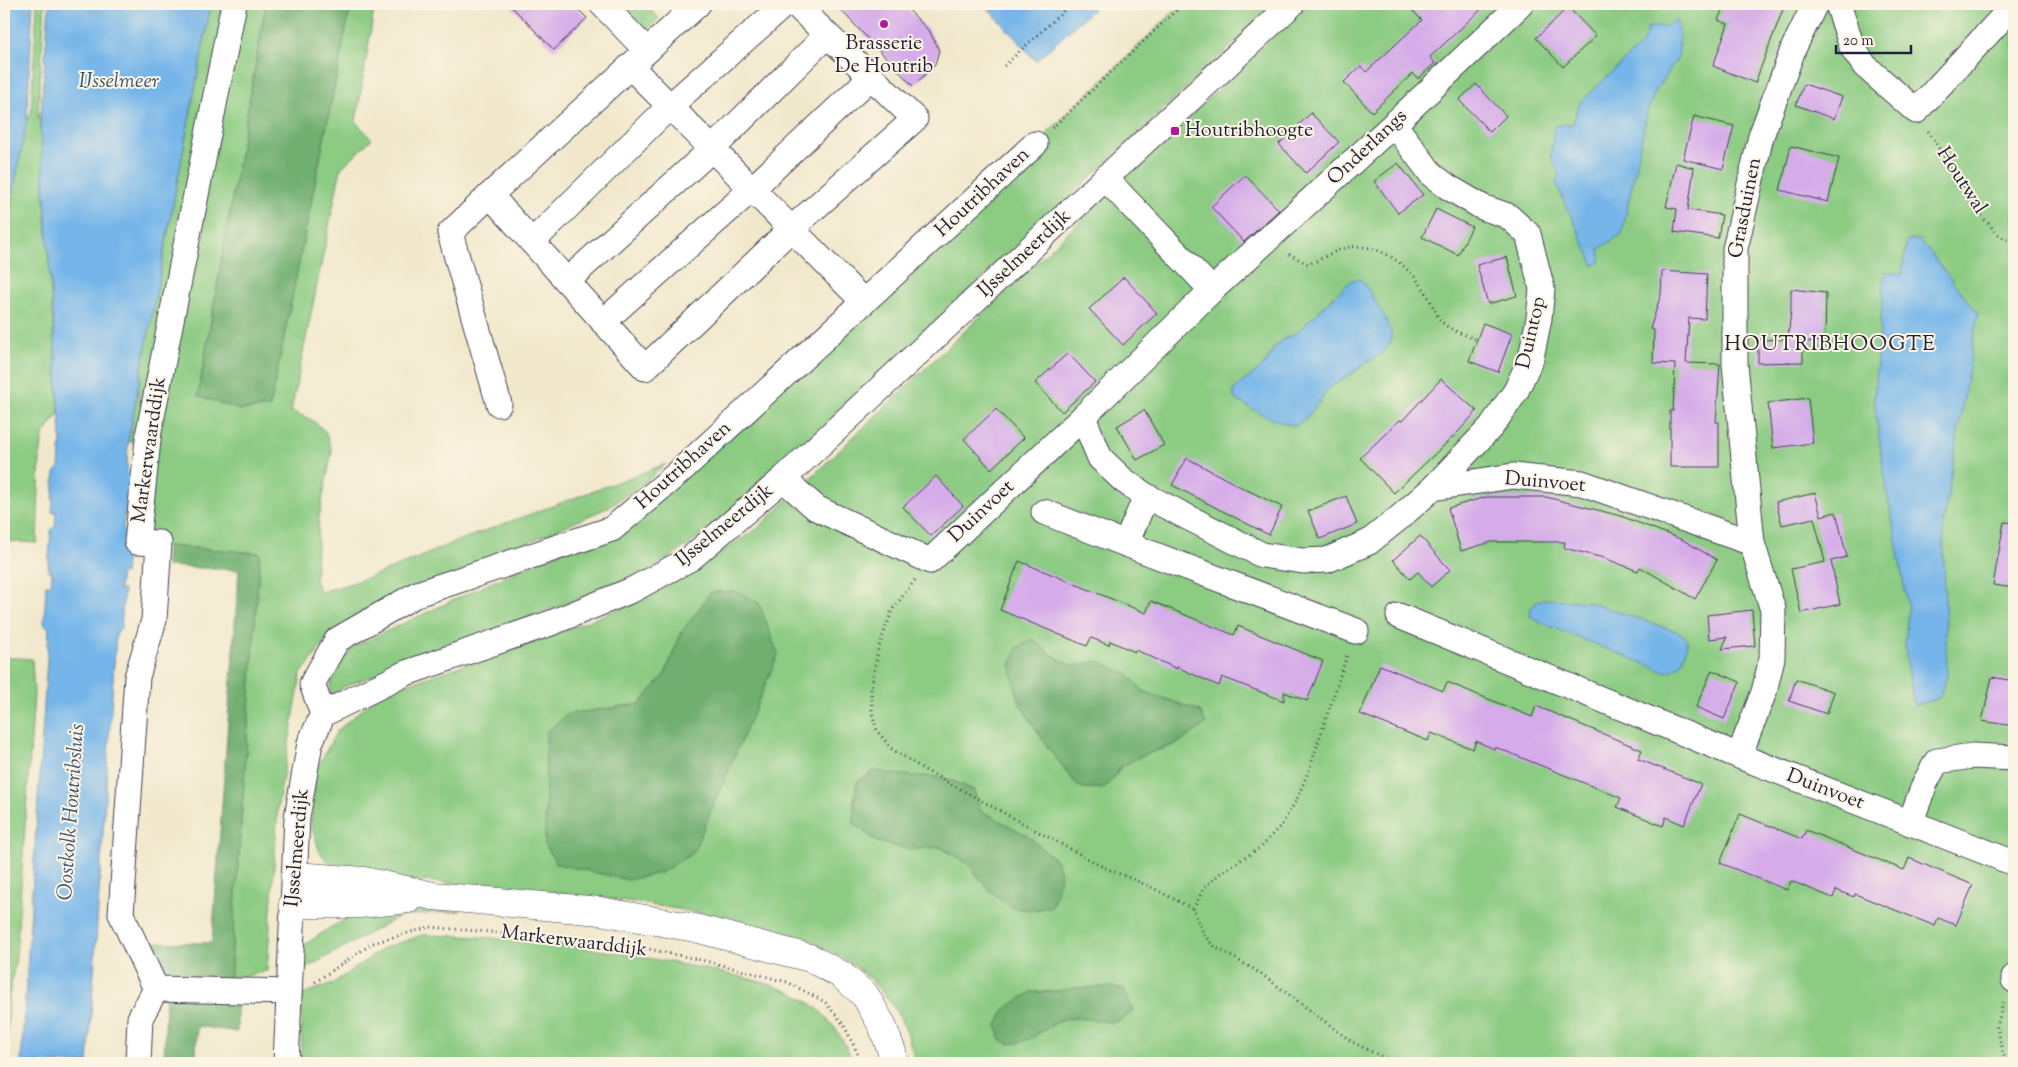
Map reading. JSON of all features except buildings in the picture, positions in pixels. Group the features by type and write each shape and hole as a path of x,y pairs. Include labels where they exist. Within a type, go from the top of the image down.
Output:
{"main road":[{"path":"295,876 364,881 433,896 600,911 695,928 810,958 840,974 865,995 882,1026 894,1063"},
{"path":"293,904 360,904 433,896"}],"street":[{"name":"Markerwaarddijk","path":"156,990 121,914 137,677 154,620 159,543 136,542 149,431 234,4"},
{"path":"602,4 670,106 864,302"},
{"path":"499,404 450,233 698,4"},
{"path":"532,242 670,106 785,4"},
{"path":"490,195 645,368 791,228 915,119 795,4"},
{"name":"IJsselmeerdijk","path":"286,1063 298,808 310,743 323,714 406,673 550,623 632,590 692,558 783,479 1292,4"},
{"name":"Onderlangs","path":"1083,417 1212,290 1394,124 1521,4"},
{"name":"Grasduinen","path":"1752,543 1734,364 1734,249 1761,136 1794,47 1815,4"},
{"path":"1838,4 1852,47 1865,66 1916,111 2014,5"},
{"path":"567,281 712,149 827,35"},
{"path":"603,322 752,189 871,76"},
{"name":"Duintop","path":"1394,124 1432,174 1448,187 1482,207 1508,216 1528,234 1542,289 1531,358 1516,392 1491,428 1433,488"},
{"name":"Houtribhaven","path":"323,714 312,684 337,640 417,594 612,529 677,474 1035,144"},
{"path":"1106,179 1212,290"},
{"path":"1083,417 1100,458 1123,480 1146,496 1262,555 1303,562 1327,560 1369,542 1400,518 1433,488"},
{"name":"Duinvoet","path":"930,562 1083,417"},
{"name":"Duinvoet","path":"1433,488 1513,476 1582,483 1752,543"},
{"path":"783,479 816,508 930,562"},
{"path":"1126,544 1146,496"},
{"path":"1044,512 1356,631"},
{"path":"1739,756 1764,692 1772,658 1773,610 1752,543"},
{"name":"Duinvoet","path":"1400,616 1739,756 2014,863"},
{"path":"1910,823 1925,783 1937,761 1973,756 2014,758"},
{"path":"138,1063 140,1018 156,990 289,992"}],"path":[{"path":"1004,66 1071,4"},
{"path":"1035,144 1183,4"},
{"name":"Houtwal","path":"1916,111 1983,218 2000,236 2014,242"},
{"path":"1268,239 1280,249 1308,264 1350,247 1365,247 1392,258 1401,263 1419,282 1441,321 1446,326 1475,339"},
{"path":"930,562 892,610 878,650 871,688 872,713 877,731 892,749 925,770 1105,868 1149,886 1193,909 1204,935 1214,947 1260,973 1352,1042 1395,1063"},
{"path":"1193,909 1204,888 1219,874 1261,847 1282,824 1297,799 1356,631"},
{"name":"Markerwaarddijk","path":"289,992 317,982 373,943 429,927 617,942"},
{"name":"Markerwaarddijk","path":"626,944 710,962 787,982 825,1002 844,1026 862,1063"},
{"path":"2008,1063 2005,1060 1996,1027 2006,992 2014,978"}],"green space":[{"path":"37,4 45,4 38,111 59,413 43,436 40,458 37,543 4,541 4,239 27,119 31,113"},
{"path":"211,4 266,4 198,395 240,410 270,407 351,4 375,4 356,122 372,139 341,168 291,411 312,420 325,431 332,451 319,517 315,580 320,592 370,577 452,543 666,464 645,482 609,507 372,611 331,634 301,674 278,805 267,971 230,980 260,553 167,546 141,536 151,443 128,442"},
{"path":"266,4 351,4 270,407 240,410 198,396"},
{"path":"609,4 644,4 659,18 641,37"},
{"path":"1182,4 1276,4 771,476 691,543 643,575 343,687 328,700 335,667 355,646 628,522 768,400"},
{"path":"1308,4 2014,4 2014,1063 914,1063 911,1044 904,1027 884,995 857,968 842,957 818,945 720,917 622,900 534,890 356,876 336,869 320,853 311,825 316,770 337,731 381,693 558,633 649,597 757,529","holes":["1366,286 1375,301 1364,366 1330,387 1297,425 1289,425 1234,398 1234,390 1261,368 1269,358 1273,348 1285,338 1295,335 1334,296","681,633 628,880 568,714 640,704 665,674","1033,639 1050,654 1073,666 1129,675 1143,691 1200,711 1189,732 1181,741 1128,762 1116,775 1078,786 1049,749 1020,704","874,771 949,779 974,790 980,810 1028,836 1051,907 1031,910 988,889 967,863 940,847 878,842 854,824 854,802 857,782","1105,987 1124,988 1111,1022 1082,1018 1065,1020 1031,1037 1008,1044 1031,992"]},
{"path":"167,546 260,553 230,980 167,979 142,942 212,943 239,570 166,566"},
{"path":"736,591 759,603 778,655 693,853 660,873 628,880 557,864 545,845 546,732 568,714 640,704 665,674 681,633 711,592"},
{"path":"1033,639 1050,654 1073,666 1098,661 1129,675 1143,691 1200,711 1206,724 1182,741 1141,756 1119,768 1116,775 1103,789 1078,786 1049,749 1020,704 1010,665 1017,648"},
{"path":"4,657 32,659 34,695 16,957 9,997 6,1063 4,1063"},
{"path":"874,771 949,779 974,791 980,810 1028,836 1056,860 1061,876 1051,907 1031,910 1012,908 988,889 967,863 941,847 911,850 878,842 854,824 854,802 857,782"},
{"path":"387,910 461,911 400,916 301,971 303,946 331,927 355,915"},
{"path":"422,935 529,941 600,950 705,969 765,983 808,1001 819,1010 839,1035 854,1063 301,1063 302,994 332,984 382,949"},
{"path":"1074,988 1124,988 1133,1011 1124,1019 1111,1022 1080,1018 1066,1019 1018,1043 1001,1041 997,1025 1005,1009 1031,992 1054,992"},
{"path":"166,997 237,998 237,1032 197,1026 196,1063 164,1063"}],"water":[{"name":"IJsselmeer","path":"4,4 33,4 27,119 4,239"},
{"name":"IJsselmeer","path":"49,4 211,4 128,442 127,472 131,476 129,515 124,515 123,531 128,536 125,574 121,573 119,590 124,590 121,629 116,633 88,1063 21,1063 49,628 44,624 46,585 51,585 52,571 48,571 51,530 55,527 56,512 52,512 55,471 59,468 61,437 40,125"},
{"path":"984,4 1099,4 1036,61"},
{"path":"1676,19 1680,38 1678,57 1656,90 1647,112 1622,234 1599,249 1601,261 1594,266 1556,183 1559,174 1551,157 1554,126 1573,124 1579,104 1643,42 1648,27 1665,27"},
{"path":"1907,240 1920,240 1978,313 1943,523 1947,676 1939,698 1914,706 1905,649 1908,608 1884,474 1874,400 1885,272 1902,274"},
{"path":"1360,279 1385,317 1391,331 1391,342 1382,353 1330,387 1308,416 1297,425 1273,419 1234,398 1234,390 1262,367 1282,340 1295,334 1352,280"},
{"path":"1550,599 1589,602 1681,633 1687,639 1685,656 1676,668 1665,672 1539,622 1530,616 1531,608 1537,601"}],"place":[{"name":"Brasserie De Houtrib","path":"884,24"},
{"name":"Houtribhoogte","path":"1175,131"}],"district":[{"name":"HOUTRIBHOOGTE","path":"1830,345"}],"water label":[{"name":"Oostkolk Houtribsluis","path":"72,812"}]}
